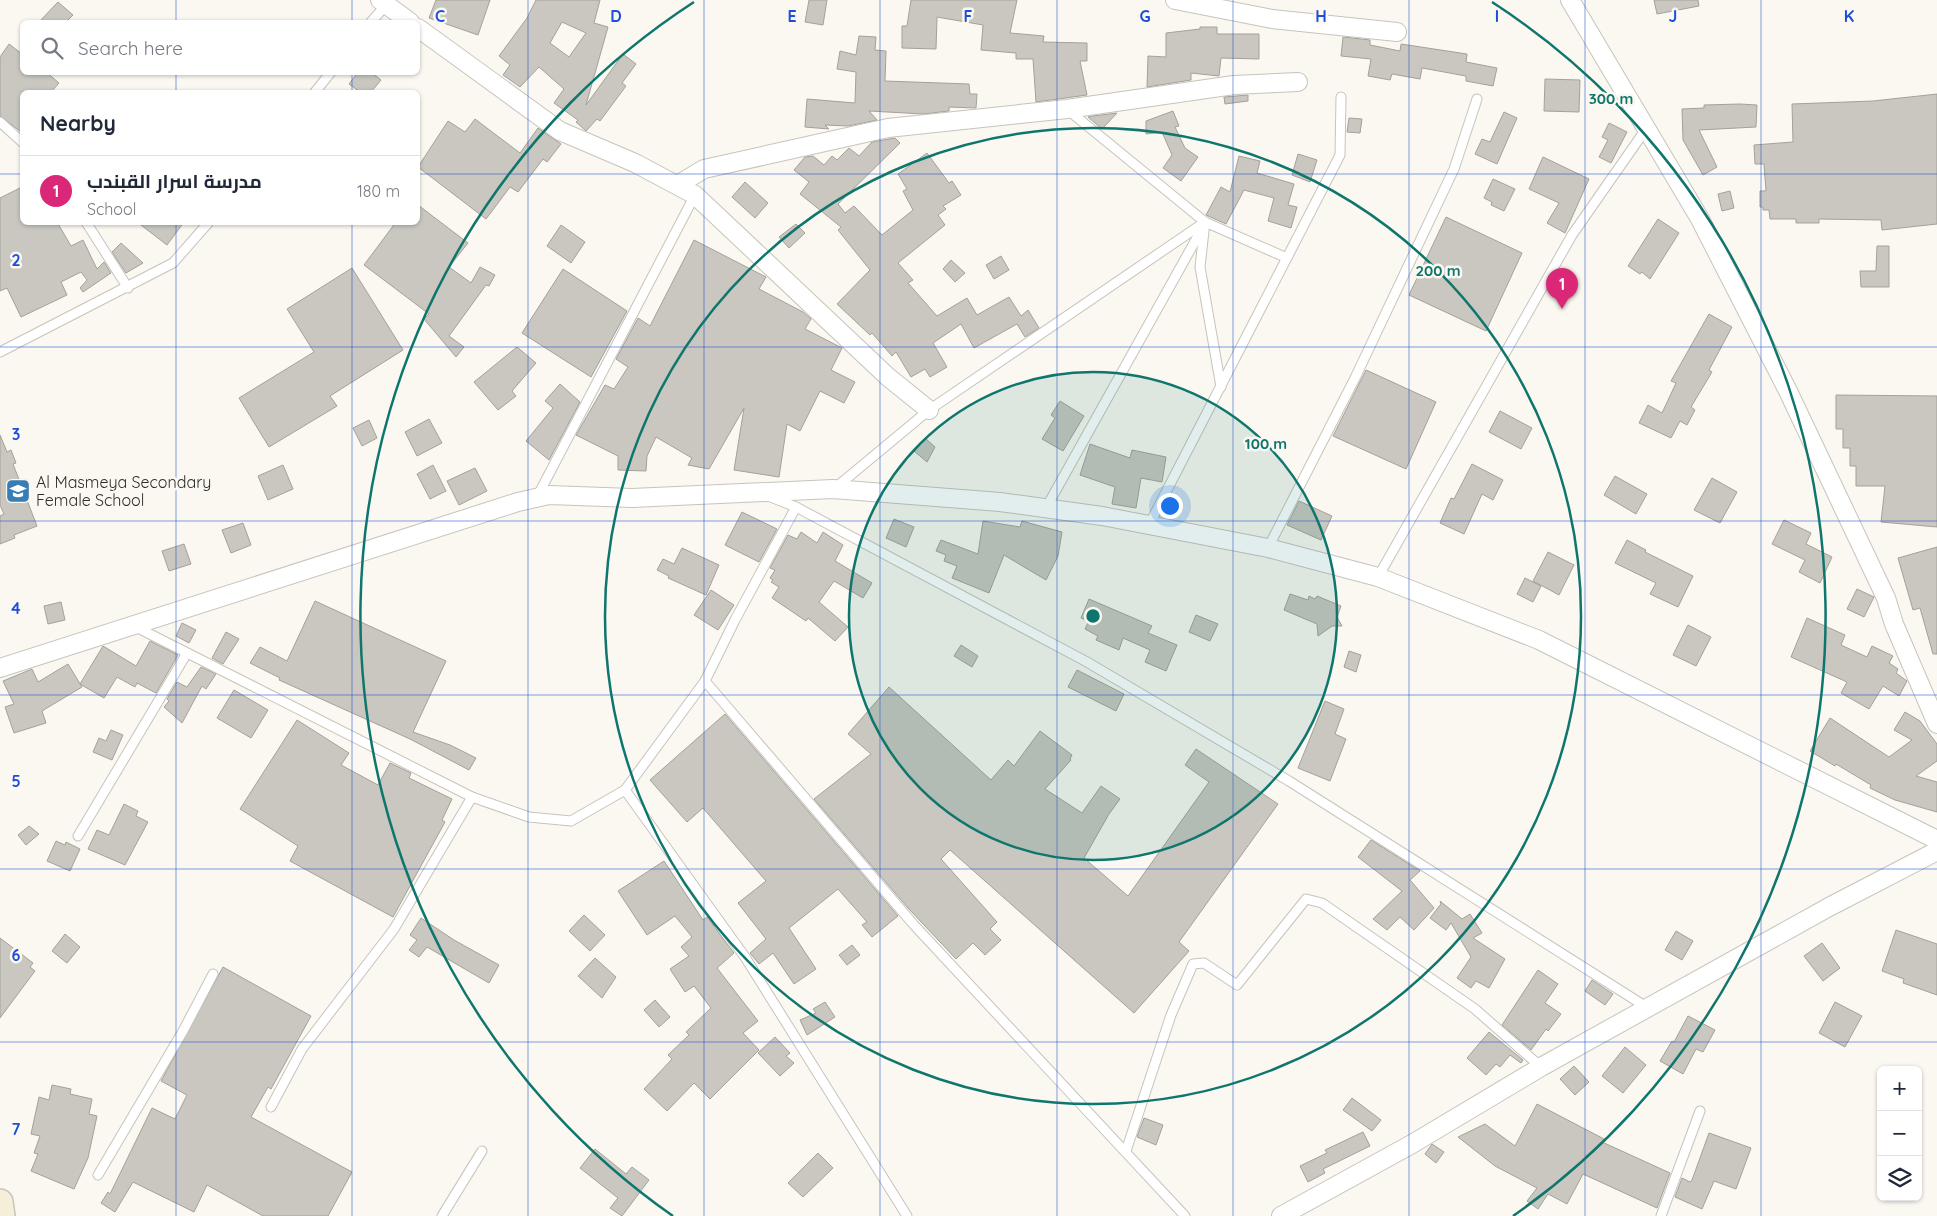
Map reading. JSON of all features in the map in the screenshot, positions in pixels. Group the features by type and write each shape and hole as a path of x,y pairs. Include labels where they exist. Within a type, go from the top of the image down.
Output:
{"main road":[{"path":"0,1202 2,1216"}],"street":[{"path":"1175,0 1272,20 1397,32"},
{"path":"1570,0 1700,219 1788,391 1886,598 1894,624 1937,724"},
{"path":"383,2 407,20"},
{"path":"420,29 560,131 635,163 679,184 695,195 888,377 929,410"},
{"path":"679,184 704,169 888,128 1068,109 1234,85 1298,82"},
{"path":"0,668 537,497 549,495 632,498 755,491 833,490 1000,502 1149,525 1268,548 1378,577 1539,640 1937,840"},
{"path":"1281,1216 1412,1144 1541,1067 1830,907 1937,851"}],"lane":[{"path":"372,20 383,2"},
{"path":"316,90 328,75"},
{"path":"1149,525 1222,388 1340,155 1341,97"},
{"path":"1268,548 1355,378 1454,169 1477,99"},
{"path":"1068,109 1205,222 1287,258"},
{"path":"0,122 20,140"},
{"path":"1378,577 1572,235 1646,129"},
{"path":"537,497 695,195"},
{"path":"1205,222 1200,267 1222,388"},
{"path":"833,490 929,410 1205,222"},
{"path":"1046,508 1205,222"},
{"path":"88,225 128,288"},
{"path":"0,352 128,288 173,263 206,225"},
{"path":"755,491 796,507 1087,662 1289,781 1649,1008"},
{"path":"131,625 472,797 529,817 571,820 626,790 705,682 735,620 796,507"},
{"path":"78,836 187,653"},
{"path":"705,682 914,925 1185,1216"},
{"path":"626,790 745,957 907,1216"},
{"path":"271,1107 302,1048 394,929 472,797"},
{"path":"1126,1151 1168,1024 1193,964 1204,962 1237,985 1306,899 1322,903 1475,1009 1541,1067"},
{"path":"98,1175 183,1031 213,974"},
{"path":"1661,1216 1700,1110"},
{"path":"442,1216 482,1151"}],"building":[{"path":"436,0 490,0 478,35 429,18"},
{"path":"536,0 600,0 594,23 608,27 586,105 623,54 636,64 622,83 626,86 600,121 597,119 586,131 576,122 578,120 554,103 564,89 539,67 520,87 503,75 510,65 499,56 527,18","holes":["562,22 586,33 569,57 550,43"]},
{"path":"809,0 827,0 823,25 805,22"},
{"path":"911,0 1017,0 1010,33 1044,36 1043,42 1087,43 1087,61 1080,61 1087,95 1036,102 1033,59 1016,59 1016,53 981,50 983,25 937,17 936,49 902,48 902,26 907,26"},
{"path":"1654,0 1698,0 1699,6 1657,14"},
{"path":"58,2 73,15 68,20 41,20"},
{"path":"1200,27 1217,27 1217,34 1259,34 1259,59 1221,58 1219,76 1191,73 1191,80 1147,87 1148,56 1166,57 1166,33 1200,29"},
{"path":"859,36 876,37 875,50 886,51 885,81 969,84 970,94 977,94 976,108 949,107 949,111 924,114 869,111 877,120 848,126 825,125 829,129 805,127 807,99 855,103 856,72 837,69 840,51 856,55"},
{"path":"1343,37 1370,40 1370,45 1400,51 1401,44 1467,54 1466,62 1497,68 1493,86 1466,81 1466,76 1422,68 1420,79 1392,74 1390,80 1368,76 1371,59 1341,56"},
{"path":"9,44 20,52 20,75 50,75 59,83 53,90 20,90 20,131 0,116 0,57"},
{"path":"356,75 375,75 381,80 373,90 357,90 349,84"},
{"path":"1545,79 1580,80 1579,112 1544,111"},
{"path":"1937,94 1937,224 1882,230 1881,220 1819,219 1819,223 1796,223 1796,219 1770,219 1769,210 1763,210 1763,207 1760,207 1760,191 1766,191 1764,164 1755,164 1754,145 1793,142 1792,104 1873,101"},
{"path":"1248,95 1248,101 1225,104 1224,97"},
{"path":"1704,105 1757,105 1756,127 1699,130 1717,167 1703,175 1683,140 1682,109 1704,108"},
{"path":"1173,111 1179,126 1175,127 1185,148 1198,157 1181,181 1163,168 1172,155 1162,132 1146,134 1146,121"},
{"path":"1504,112 1517,118 1497,164 1475,154 1482,139 1490,142"},
{"path":"1117,113 1102,129 1088,117 1093,116"},
{"path":"1349,118 1362,119 1360,133 1347,132"},
{"path":"475,119 520,153 538,128 561,144 547,162 543,159 518,192 510,187 486,219 420,169 420,164 448,121 465,132"},
{"path":"1609,123 1627,132 1611,163 1599,157 1608,140 1602,137"},
{"path":"895,138 900,143 838,204 845,213 854,206 882,235 913,210 903,191 907,189 898,174 927,153 949,183 952,181 961,195 943,206 946,209 938,215 945,225 898,263 913,280 908,283 937,316 967,298 977,315 1009,297 1021,316 1028,310 1039,328 1025,337 1017,324 974,348 961,324 933,343 947,367 930,377 925,369 911,377 896,352 892,356 872,333 870,335 837,304 870,270 838,230 841,227 800,194 809,182 794,170 805,157 813,156 824,165 832,156 837,160 849,148 859,156 872,142"},
{"path":"1298,154 1317,160 1310,182 1292,175"},
{"path":"1239,156 1260,161 1257,173 1294,184 1288,205 1297,207 1291,228 1268,221 1274,198 1244,190 1226,224 1206,215 1221,187 1230,192"},
{"path":"1543,157 1589,179 1565,233 1547,223 1559,203 1529,189"},
{"path":"1493,179 1515,189 1504,211 1491,205 1492,202 1484,198"},
{"path":"745,182 768,203 755,218 732,197"},
{"path":"20,188 20,225 59,225 71,246 83,240 97,269 104,262 111,273 83,292 80,288 87,280 81,272 61,282 67,295 21,317 7,288 0,291 0,198"},
{"path":"1730,191 1734,208 1722,211 1718,194"},
{"path":"420,207 468,243 449,267 471,283 480,267 495,275 489,286 486,285 449,336 464,347 456,357 424,319 429,314 364,265 394,225 420,225"},
{"path":"1446,217 1522,253 1486,331 1409,295"},
{"path":"1658,219 1679,233 1650,279 1642,272 1640,274 1628,266"},
{"path":"796,224 805,233 789,248 779,237"},
{"path":"141,225 182,225 167,245"},
{"path":"561,225 585,242 571,263 547,246"},
{"path":"694,240 766,277 759,289 803,312 811,319 805,329 842,348 831,370 855,382 844,403 820,391 800,431 787,424 779,477 734,470 744,408 709,469 688,465 692,458 656,437 647,456 646,471 618,470 618,456 576,435 605,385 614,389 628,367 616,359 638,318 650,326"},
{"path":"121,243 143,263 126,273 112,252"},
{"path":"1877,246 1889,246 1889,287 1861,287 1860,271 1876,271"},
{"path":"1001,256 1009,270 994,279 986,265"},
{"path":"951,260 965,273 955,282 943,269"},
{"path":"352,268 403,350 330,396 337,406 269,447 239,398 314,352 287,309"},
{"path":"563,269 627,311 591,377 522,333"},
{"path":"1709,314 1732,327 1709,370 1712,372 1691,407 1695,410 1687,425 1680,421 1671,438 1639,423 1648,405 1662,413 1676,383 1671,381"},
{"path":"517,347 536,363 512,391 516,396 498,410 474,382"},
{"path":"1366,370 1436,402 1406,469 1333,436"},
{"path":"560,384 580,402 549,460 526,441 553,408 545,401"},
{"path":"1836,395 1937,396 1937,527 1881,522 1885,486 1856,486 1856,466 1850,466 1850,448 1843,448 1843,429 1836,429"},
{"path":"1060,401 1084,416 1063,451 1042,439 1055,418 1051,415"},
{"path":"1500,411 1532,428 1521,449 1489,432"},
{"path":"429,419 442,443 417,456 405,432"},
{"path":"369,420 377,438 362,446 353,428"},
{"path":"0,435 7,452 11,450 16,463 13,464 37,526 14,535 15,538 0,544 0,516 4,514 0,505"},
{"path":"925,438 935,447 927,462 914,451"},
{"path":"1090,444 1130,458 1132,450 1166,457 1162,482 1141,478 1136,508 1112,504 1115,487 1080,475"},
{"path":"1472,464 1503,480 1493,500 1482,494 1464,534 1440,523 1451,498 1454,499"},
{"path":"283,465 293,489 268,500 258,476"},
{"path":"433,465 446,491 430,499 417,474"},
{"path":"475,468 487,491 459,505 447,481"},
{"path":"1615,476 1647,494 1636,514 1604,495"},
{"path":"1712,478 1737,492 1720,523 1694,510"},
{"path":"1299,501 1332,516 1321,540 1287,525"},
{"path":"742,512 777,529 759,562 725,545"},
{"path":"894,519 914,527 906,547 886,538"},
{"path":"1784,520 1811,533 1806,544 1832,557 1820,583 1799,572 1805,560 1772,544"},
{"path":"983,521 1020,527 1022,521 1062,532 1058,556 1046,580 1004,555 989,593 952,578 957,566 944,561 946,555 936,551 941,540 978,554"},
{"path":"243,523 251,545 231,553 222,530"},
{"path":"801,532 817,543 823,532 843,545 835,561 872,583 863,598 834,581 819,602 848,627 835,641 808,618 806,621 772,598 779,587 771,582 773,580 770,578 775,570 770,568 788,535 797,539"},
{"path":"1627,540 1646,550 1645,552 1693,576 1678,607 1650,594 1656,583 1615,563"},
{"path":"184,544 191,564 169,571 162,551"},
{"path":"1937,547 1937,654 1933,654 1920,608 1913,610 1898,558"},
{"path":"682,548 719,565 706,595 668,578 669,576 657,570 663,559 674,564"},
{"path":"1548,552 1574,565 1559,595 1533,581"},
{"path":"1525,578 1541,586 1533,602 1517,594"},
{"path":"1857,589 1874,597 1864,617 1847,609"},
{"path":"711,590 734,605 718,630 694,615"},
{"path":"1290,594 1308,600 1309,596 1315,599 1317,596 1341,606 1337,617 1342,626 1332,626 1318,636 1317,624 1284,610"},
{"path":"1089,599 1152,626 1148,633 1177,645 1166,671 1145,662 1150,650 1123,638 1119,650 1096,640 1098,636 1085,629 1089,621 1081,618"},
{"path":"315,601 446,661 413,732 450,745 476,758 469,770 410,739 279,680 280,678 250,663 260,647 287,661"},
{"path":"61,602 65,620 48,624 44,606"},
{"path":"1196,615 1218,624 1210,641 1189,632"},
{"path":"1807,618 1845,635 1841,645 1867,657 1872,646 1893,656 1889,663 1898,669 1896,673 1907,681 1899,696 1883,686 1869,709 1841,693 1847,682 1791,657"},
{"path":"182,623 196,630 189,643 176,636"},
{"path":"1688,625 1711,637 1696,666 1673,655"},
{"path":"226,632 239,639 223,664 212,658"},
{"path":"150,641 178,655 156,693 137,683 135,687 117,677 104,698 80,684 103,646 136,666"},
{"path":"961,645 978,656 972,667 954,656"},
{"path":"1349,651 1361,655 1356,672 1344,667"},
{"path":"68,664 82,687 42,711 46,723 14,733 5,707 14,704 3,681 32,669 38,682"},
{"path":"201,667 216,674 206,689 202,686 182,723 164,707 169,701 167,699 177,682 187,687"},
{"path":"1077,670 1124,694 1116,711 1068,687"},
{"path":"889,687 991,780 1008,760 1014,766 1040,731 1072,755 1071,760 1045,789 1082,813 1101,786 1120,799 1109,814 1084,858 1128,896 1209,782 1185,765 1196,749 1278,804 1179,942 1189,951 1134,1013 950,850 941,859 997,922 990,929 1001,940 985,955 973,943 956,959 908,908 814,799 871,754 848,734"},
{"path":"234,690 268,710 251,738 217,718"},
{"path":"1325,701 1344,709 1335,734 1346,739 1330,781 1298,768"},
{"path":"1905,712 1920,721 1937,744 1937,761 1916,776 1937,782 1937,812 1895,800 1870,788 1871,785 1810,751 1830,718 1889,757 1912,740 1894,730"},
{"path":"725,714 898,916 872,937 862,925 867,922 838,889 789,928 816,969 794,984 773,953 759,964 750,953 766,939 738,903 766,881 703,808 687,822 650,780"},
{"path":"297,720 349,753 341,765 378,785 390,763 411,773 409,778 452,799 442,820 445,822 393,917 290,861 298,846 240,809"},
{"path":"111,730 123,735 112,760 93,752 99,738 106,741"},
{"path":"124,804 138,811 136,816 148,822 125,865 88,849 97,830 109,835"},
{"path":"29,826 39,834 26,845 18,835"},
{"path":"1371,840 1420,871 1410,880 1434,908 1414,930 1400,917 1387,930 1373,919 1402,891 1358,857"},
{"path":"56,841 65,845 66,842 80,849 70,871 47,861"},
{"path":"664,861 703,920 707,917 734,953 717,968 758,1021 743,1033 759,1050 710,1099 694,1083 667,1111 644,1089 672,1059 668,1055 689,1035 686,1032 711,1008 694,986 685,992 670,969 689,956 681,947 692,937 675,916 647,935 618,891"},
{"path":"1440,901 1462,919 1470,914 1482,933 1473,938 1505,959 1489,988 1476,981 1471,988 1457,978 1471,957 1451,923 1446,930 1430,918 1441,904"},
{"path":"584,915 605,935 590,951 569,931"},
{"path":"421,918 454,940 499,965 489,983 427,947 419,957 409,950 417,940 410,935"},
{"path":"1896,930 1937,944 1937,995 1903,983 1904,979 1882,971"},
{"path":"1676,931 1693,941 1682,960 1665,950"},
{"path":"65,934 80,947 67,963 52,951"},
{"path":"0,938 33,963 30,967 35,971 0,1018"},
{"path":"1822,943 1840,968 1823,981 1804,956"},
{"path":"852,945 860,955 847,965 839,955"},
{"path":"595,958 616,977 602,998 578,976"},
{"path":"223,967 311,1016 271,1089 268,1087 251,1117 352,1172 328,1216 263,1216 207,1185 194,1212 133,1182 115,1212 101,1203 108,1192 110,1194 152,1108 175,1119 187,1095 161,1081"},
{"path":"1538,970 1558,984 1545,1003 1561,1014 1548,1031 1546,1029 1531,1050 1502,1025"},
{"path":"1592,980 1613,994 1605,1005 1585,991"},
{"path":"655,1000 670,1017 659,1027 644,1010"},
{"path":"825,1002 835,1017 807,1035 800,1020 816,1013 813,1009"},
{"path":"1835,1002 1862,1016 1845,1047 1819,1033"},
{"path":"1688,1016 1715,1030 1703,1052 1696,1049 1683,1074 1660,1061 1672,1041 1674,1042"},
{"path":"1489,1032 1523,1060 1521,1063 1510,1055 1500,1067 1496,1064 1486,1075 1467,1058"},
{"path":"775,1037 790,1053 786,1056 794,1063 780,1076 758,1053"},
{"path":"1625,1047 1646,1065 1623,1093 1602,1076"},
{"path":"1574,1066 1589,1082 1575,1095 1560,1079"},
{"path":"52,1085 71,1089 70,1094 92,1099 89,1114 97,1116 88,1158 74,1189 31,1171 38,1154 34,1153 40,1136 31,1134 39,1097 49,1100"},
{"path":"1352,1098 1381,1120 1372,1131 1343,1110"},
{"path":"1537,1104 1604,1139 1602,1142 1670,1173 1657,1208 1583,1174 1567,1204 1548,1194 1538,1209 1527,1201 1537,1188 1495,1166 1458,1137 1485,1124 1515,1146"},
{"path":"1144,1118 1163,1125 1156,1145 1137,1137"},
{"path":"1363,1132 1370,1146 1323,1169 1325,1173 1308,1182 1300,1166 1327,1153 1325,1150"},
{"path":"1709,1133 1751,1148 1736,1189 1714,1181 1702,1209 1675,1197 1682,1178 1690,1182 1692,1180"},
{"path":"1432,1144 1444,1152 1436,1163 1425,1154"},
{"path":"595,1149 626,1174 632,1167 649,1180 622,1216 610,1208 618,1198 580,1168"},
{"path":"818,1153 833,1168 803,1197 788,1183"}],"place":[{"name":"مدرسة اسرار القبندب","path":"1562,309"},
{"name":"Al Masmeya Secondary Female School","path":"18,491"}]}
